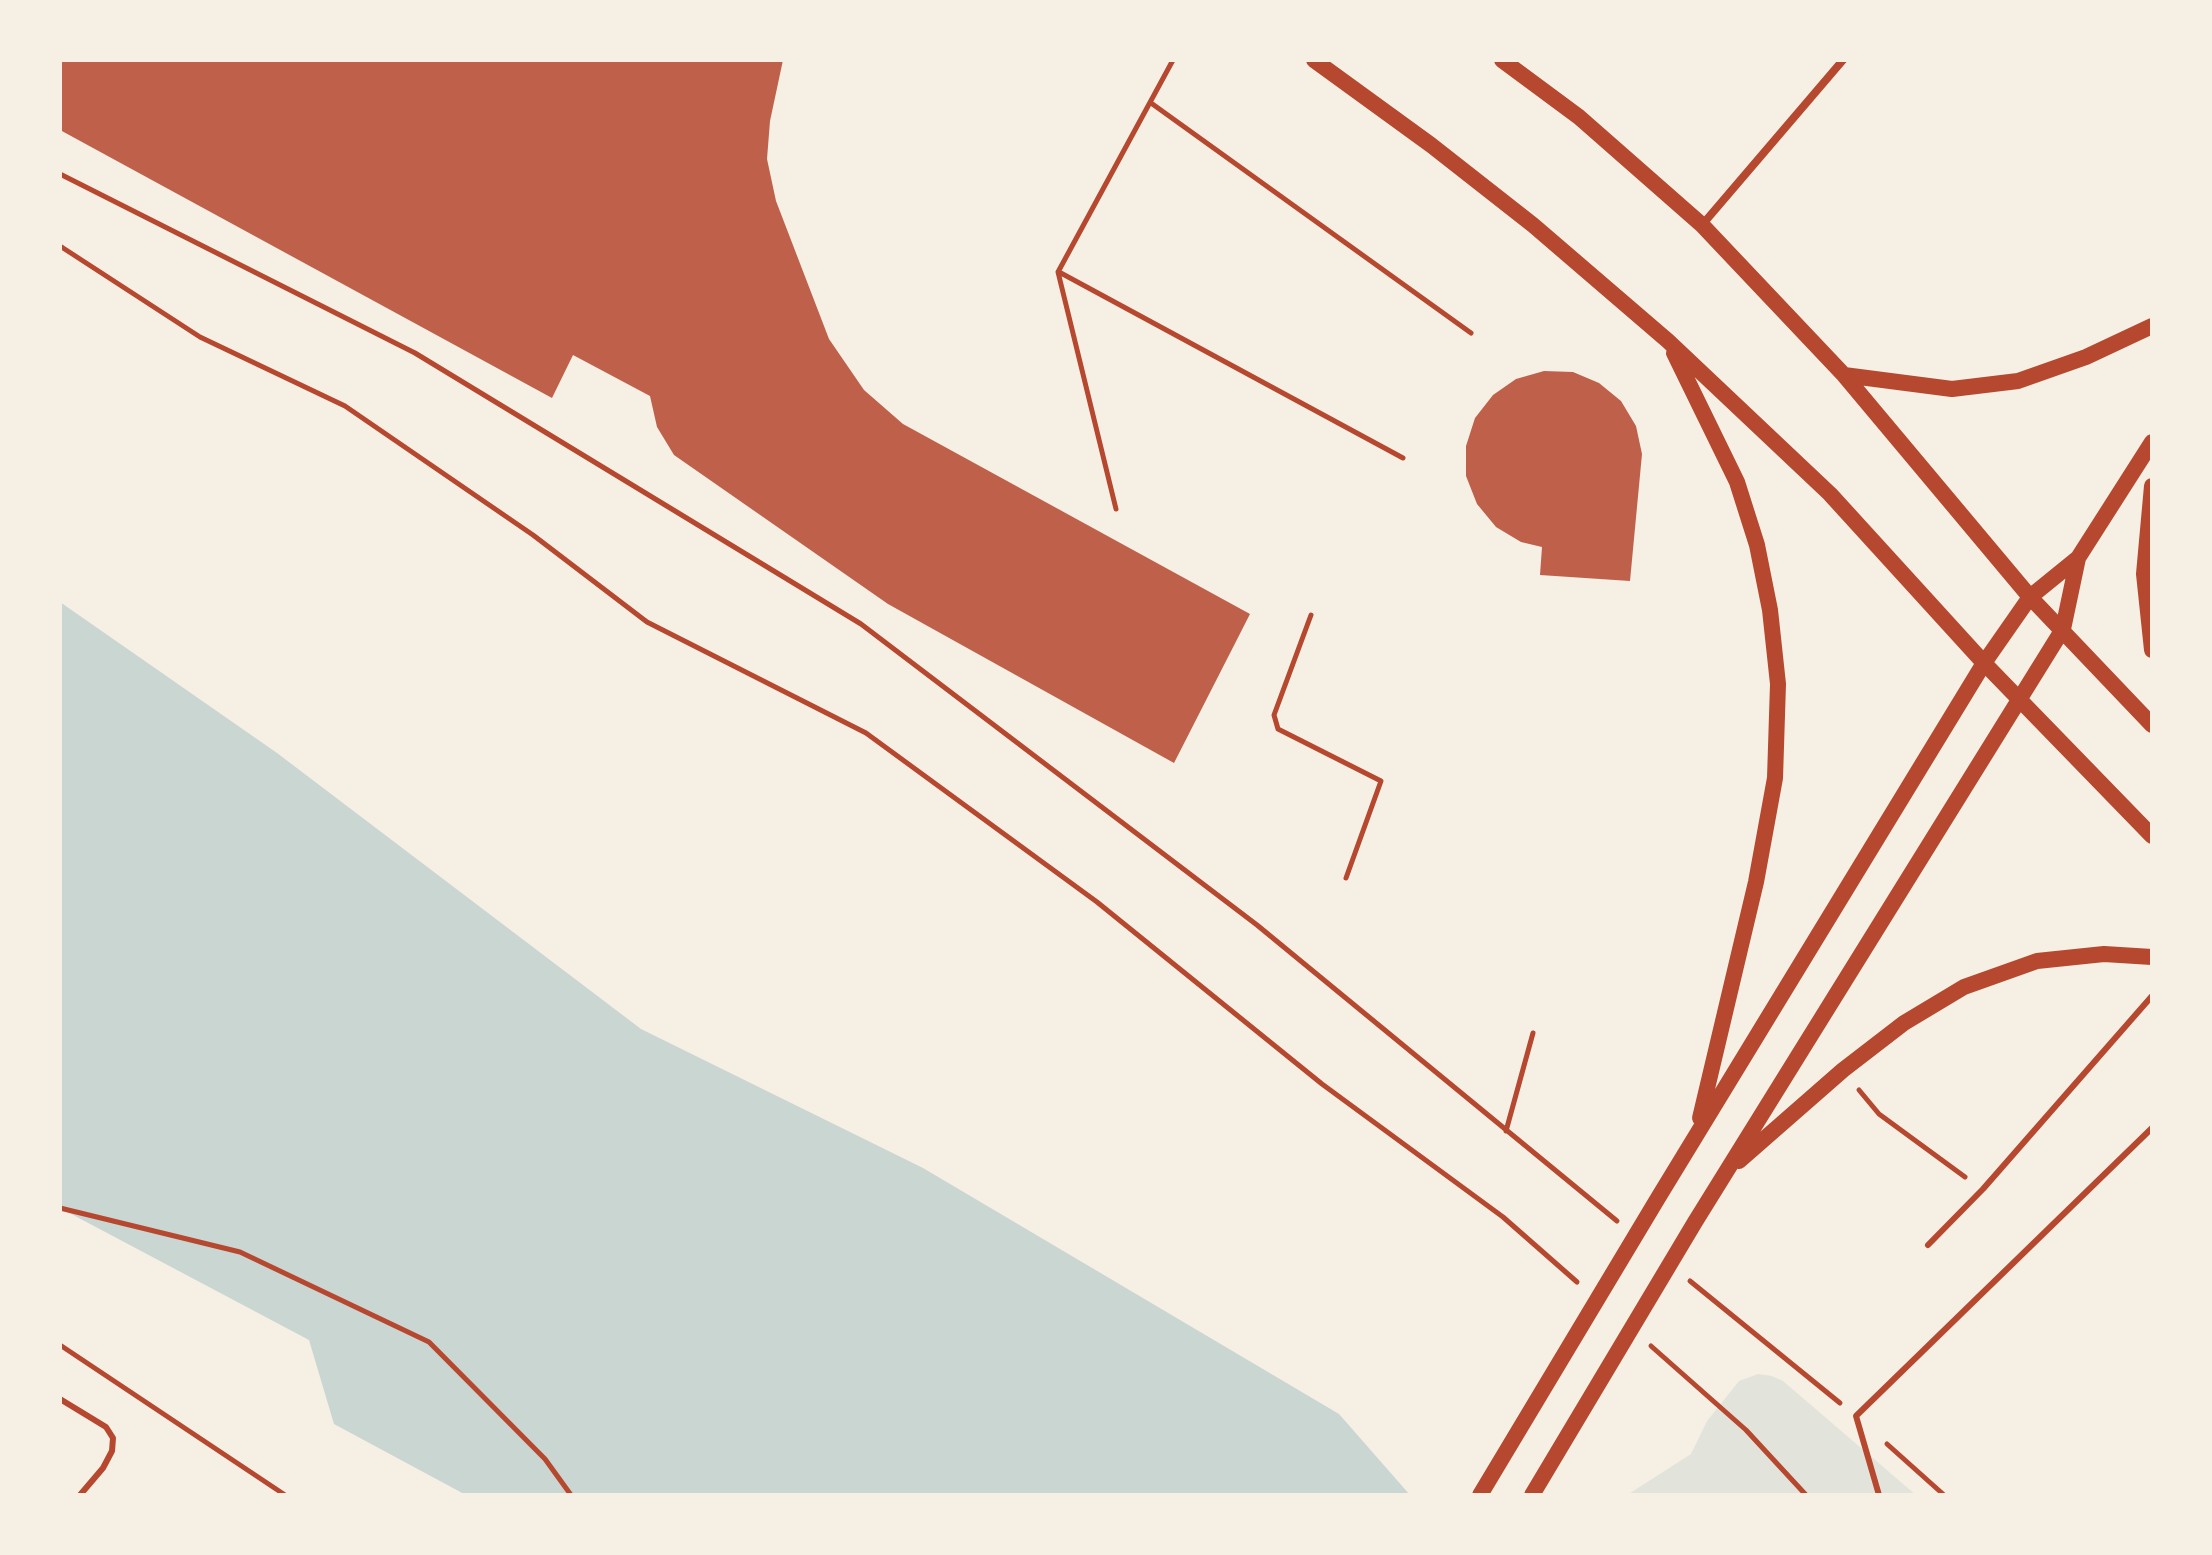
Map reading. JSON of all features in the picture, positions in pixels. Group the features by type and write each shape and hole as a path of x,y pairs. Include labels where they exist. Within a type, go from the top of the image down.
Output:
{"main road":[{"path":"1314,60 1418,135 1533,225 1668,341 1830,494 1984,663 2152,836"},
{"path":"1502,60 1579,117 1702,225 1844,375 2030,597 2152,725"},
{"path":"1844,375 1952,389 2018,381 2086,357 2152,326"},
{"path":"1668,341 1737,482 1757,545 1770,610 1778,684 1775,778 1762,852 1695,1136"},
{"path":"1480,1495 1984,663 2030,597 2078,558 2152,442"},
{"path":"2152,486 2144,574 2152,650"},
{"path":"1532,1495 1695,1222 2063,629 2078,558"},
{"path":"1726,1172 1843,1070 1904,1023 1964,987 2037,961 2104,954 2152,957"}],"street":[{"path":"1702,225 1843,60"}],"lane":[{"path":"1928,1245 1983,1189 2152,996"},
{"path":"1879,1495 1856,1416 2152,1128"},
{"path":"60,1399 106,1427 113,1438 112,1451 103,1468 80,1495"}],"path":[{"path":"1116,509 1058,272 1173,60"},
{"path":"1151,103 1471,333"},
{"path":"60,174 415,353 861,624 1257,925 1624,1227"},
{"path":"60,246 200,337 345,406 533,535 647,622 866,733 1097,902 1322,1084 1503,1217 1584,1288"},
{"path":"1058,272 1403,458"},
{"path":"1311,615 1274,715 1278,729 1381,781 1346,878"},
{"path":"1506,1131 1533,1033"},
{"path":"1843,1070 1879,1114 1983,1189"},
{"path":"60,1208 240,1252 429,1342 545,1459 571,1495"},
{"path":"1683,1276 1856,1416 1944,1495"},
{"path":"1642,1338 1746,1430 1806,1495"},
{"path":"60,1345 285,1495"}],"shaded area":[{"path":"60,602 277,753 641,1029 923,1168 1339,1414 1410,1495 466,1495 334,1424 309,1340 60,1208"},
{"path":"1758,1374 1783,1381 1916,1495 1627,1495 1691,1454 1707,1421 1739,1381"}],"building":[{"path":"60,60 783,60 770,121 767,159 776,201 829,339 864,390 903,424 1250,614 1174,763 888,604 674,455 657,427 650,396 573,355 552,398 60,130"},
{"path":"1544,371 1573,372 1599,383 1621,401 1636,426 1642,454 1630,581 1540,575 1542,547 1521,542 1496,527 1477,504 1466,476 1466,446 1475,418 1493,395 1516,379"}]}
